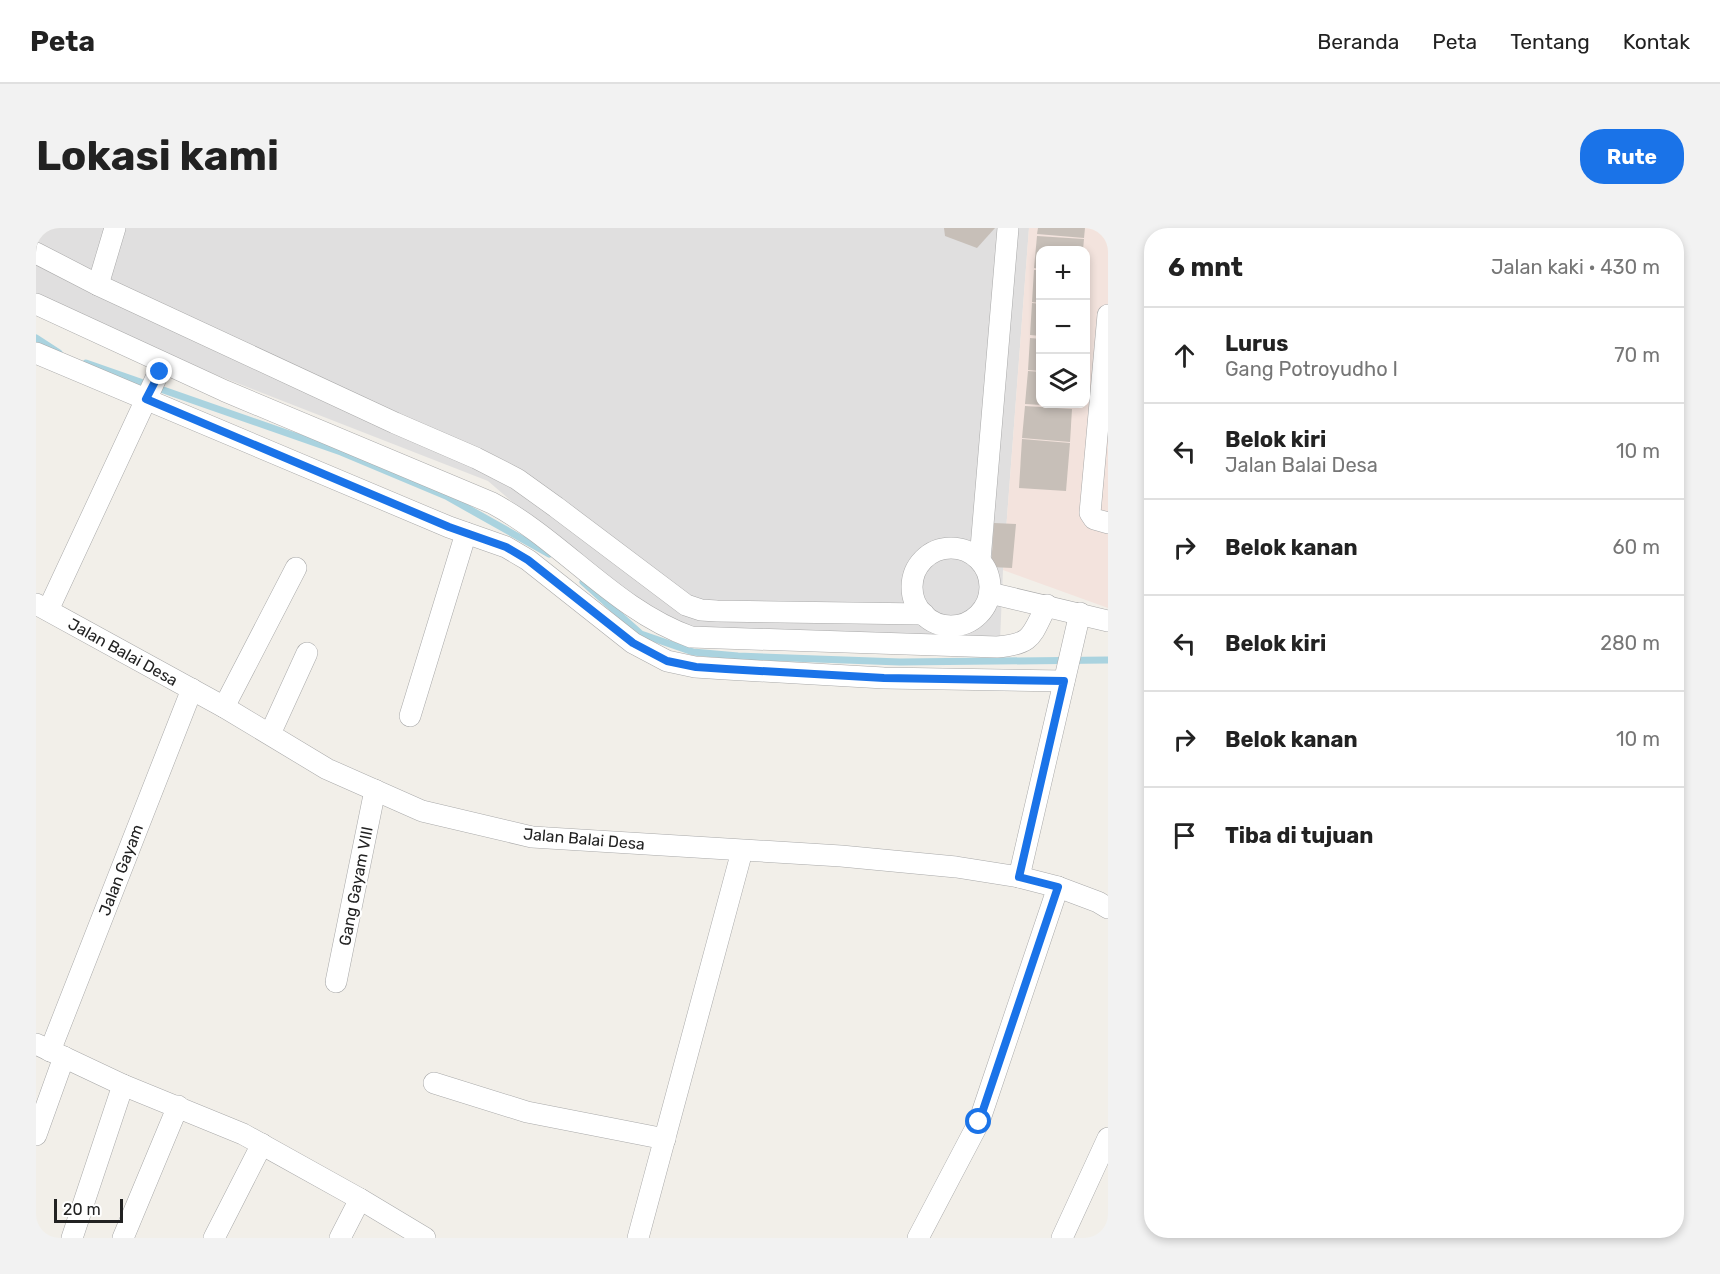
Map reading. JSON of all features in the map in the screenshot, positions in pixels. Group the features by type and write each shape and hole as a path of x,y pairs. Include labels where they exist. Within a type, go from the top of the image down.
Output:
{"street":[{"path":"98,285 115,228"},
{"path":"980,560 1008,228"},
{"path":"36,254 98,285 384,418 476,458 517,479 686,605 701,610 717,611 924,614 942,624 953,625 963,623 981,612 987,603 990,593 988,575 980,560 960,549 949,548 928,555 920,563 912,584 913,595 924,614"},
{"path":"36,304 155,381 466,533 514,534 655,622 691,637 1016,646 1029,638 1047,605"},
{"path":"1108,315 1106,378 1090,513 1094,519 1108,523"},
{"path":"37,358 155,381 225,391 483,499 514,534 528,560 633,643 667,661 696,667 884,678 1065,676"},
{"path":"42,607 155,381"},
{"path":"410,716 466,533"},
{"path":"224,707 296,568"},
{"path":"990,593 1108,621"},
{"name":"Jalan Balai Desa","path":"42,607 224,707 327,769 422,811 532,837 841,856 956,867 1019,877 1058,887 1108,908"},
{"path":"1019,877 1080,613"},
{"path":"270,734 308,653"},
{"name":"Jalan Gayam","path":"36,1135 50,1051 192,689"},
{"name":"Gang Gayam VIII","path":"336,982 375,790"},
{"path":"638,1238 742,851"},
{"path":"918,1238 979,1122 1058,887"},
{"path":"50,1051 123,1085 243,1134 425,1238"},
{"path":"434,1083 526,1112 665,1139"},
{"path":"72,1238 123,1085"},
{"path":"123,1238 178,1106"},
{"path":"1062,1238 1108,1138"},
{"path":"214,1238 262,1144"},
{"path":"340,1238 360,1199"}],"shaded area":[{"path":"36,228 1029,228 1003,570 1000,641 683,628 618,593 488,481 52,311 36,302"},
{"path":"1029,228 1108,228 1108,608 1003,570"}],"building":[{"path":"944,228 995,228 977,248 945,236"},
{"path":"1038,228 1085,228 1084,238 1037,234"},
{"path":"1037,236 1084,239 1083,246 1036,246"},
{"path":"1034,270 1036,270 1036,302 1032,302"},
{"path":"1032,303 1036,303 1036,336 1030,335"},
{"path":"1030,338 1036,339 1036,371 1028,370"},
{"path":"1028,371 1036,372 1036,405 1025,404"},
{"path":"1025,406 1072,409 1070,442 1022,438"},
{"path":"1022,439 1070,443 1066,491 1019,488"},
{"path":"994,523 1016,524 1012,568 991,567"}],"waterway":[{"path":"36,338 59,353"},
{"path":"86,363 341,452 446,496 549,554"},
{"path":"583,582 641,634 693,652 738,656 900,662 1108,660"}],"route":[{"path":"160,372 146,399 449,527 506,547 528,560 633,643 667,661 696,667 884,678 1064,681 1019,877 1058,887 979,1122"}]}
